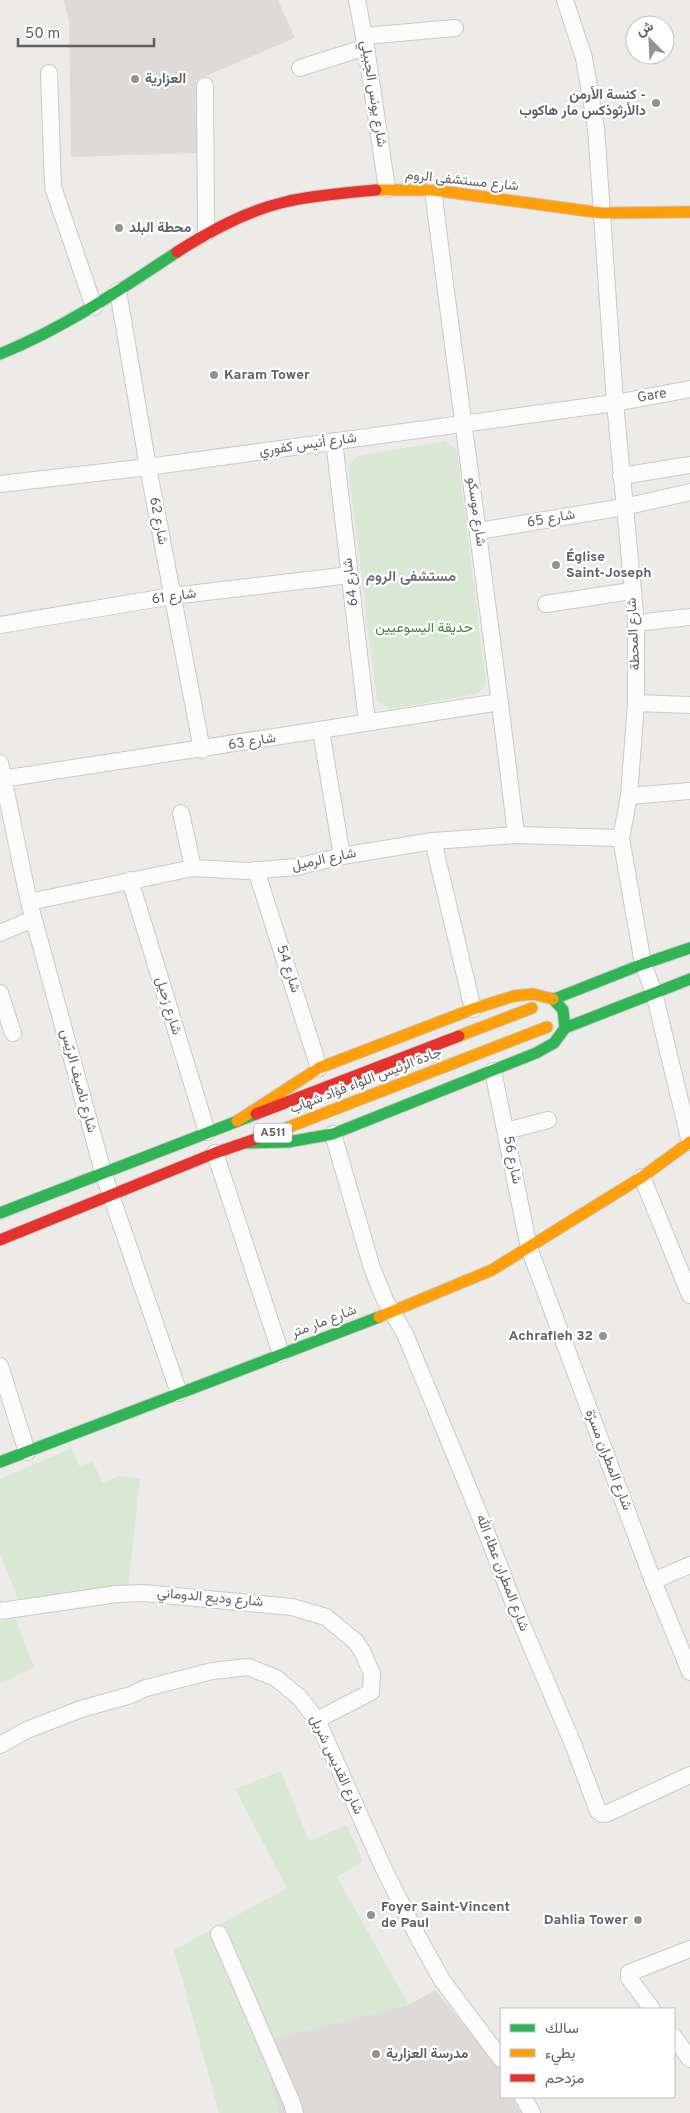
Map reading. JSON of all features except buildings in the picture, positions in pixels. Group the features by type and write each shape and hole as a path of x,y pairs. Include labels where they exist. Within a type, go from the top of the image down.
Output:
{"main road":[{"name":"شارع مستشفى الروم","path":"0,354 27,343 94,307 206,233 258,210 285,202 326,195 387,189 433,190 602,213 690,212"},
{"path":"237,1121 319,1068 473,1009 514,996 533,994 554,999 643,964 690,948"},
{"path":"247,1143 288,1142 333,1134 493,1071 554,1043 565,1028 690,979"},
{"path":"554,999 563,1010 565,1028"},
{"name":"جادة الرئيس اللواء فؤاد شهاب","path":"0,1213 538,1006"},
{"name":"جادة الرئيس اللواء فؤاد شهاب","path":"0,1240 110,1195 547,1027"},
{"name":"شارع مار متر","path":"0,1462 393,1312 492,1270 642,1177 690,1142"}],"street":[{"name":"شارع يونس الجبيلي","path":"357,0 387,189"},
{"name":"شارع المحطة","path":"565,0 576,29 590,89 596,128 620,476 631,591 636,623 636,703 629,796 621,838 643,964 654,993 690,1142"},
{"path":"300,68 365,41 455,28"},
{"path":"48,73 53,187 94,307"},
{"path":"204,86 206,233"},
{"name":"شارع موسكو","path":"433,190 463,424 479,531 516,835"},
{"name":"شارع 62","path":"118,291 148,467 202,750"},
{"name":"Gare","path":"615,403 690,389"},
{"name":"شارع أنيس كفوري","path":"0,484 148,467 615,403"},
{"name":"شارع 64","path":"334,442 367,722"},
{"path":"620,476 690,465"},
{"name":"شارع 65","path":"479,531 624,507 690,492"},
{"name":"شارع 61","path":"0,625 172,596 350,575"},
{"path":"546,604 631,591"},
{"path":"636,623 690,617"},
{"name":"شارع 63","path":"1,771 202,750 500,702"},
{"path":"636,703 690,705"},
{"path":"321,731 342,856"},
{"name":"شارع ناصيف الريّس","path":"1,771 33,919 103,1172 179,1393"},
{"path":"629,796 690,791"},
{"path":"181,813 194,868"},
{"name":"شارع الرميل","path":"29,902 194,868 256,870 296,867 342,856 433,841 516,835 621,838"},
{"path":"433,841 473,1009"},
{"name":"شارع 54","path":"256,870 319,1068"},
{"name":"شارع زحيل","path":"130,880 207,1132"},
{"path":"0,933 33,919"},
{"path":"0,993 13,1033"},
{"name":"شارع 56","path":"493,1071 528,1248"},
{"path":"506,1130 548,1120"},
{"path":"333,1134 372,1268 385,1300 393,1312"},
{"path":"216,1154 281,1354"},
{"path":"642,1177 690,1295"},
{"name":"شارع المطران مسرّة","path":"528,1248 653,1581 690,1672"},
{"name":"شارع المطران عطاء الله","path":"393,1312 403,1328 520,1620 573,1744 598,1811 602,1814 690,1775"},
{"path":"0,1366 27,1452"},
{"path":"653,1581 690,1565"},
{"name":"شارع وديع الدوماني","path":"0,1611 117,1594 143,1593 292,1607 326,1617 356,1642 362,1651 372,1674 371,1692 316,1720"},
{"name":"شارع القديس شربل","path":"0,1744 27,1730 81,1709 131,1695 146,1688 212,1671 248,1667 276,1678 300,1698 316,1720 382,1867 418,1937 442,1980 500,2058"},
{"path":"219,1934 295,2113"},
{"path":"651,2008 628,1975 690,1949"},
{"path":"675,2038 690,2058"},
{"path":"524,2098 532,2113"}],"shaded area":[{"name":"العزارية","path":"64,0 278,0 295,38 196,80 198,153 71,157 69,21"},
{"name":"مدرسة العزارية","path":"435,1990 498,2066 500,2071 500,2098 514,2098 521,2113 279,2113 260,2042 409,2005"}],"green space":[{"name":"حديقة اليسوعيين","path":"445,441 457,450 486,685 477,694 390,709 377,701 348,466 358,456"},
{"path":"72,1448 79,1466 93,1461 102,1483 118,1476 140,1479 128,1588 19,1601 0,1553 0,1479"},
{"path":"14,1615 34,1667 0,1684 0,1622"},
{"path":"281,1771 309,1841 347,1825 363,1862 337,1877 409,2005 261,2042 279,2113 219,2113 174,1950 287,1888 235,1789"}],"traffic: fast":[{"path":"0,354 24,344 69,320 177,252"},
{"path":"554,999 643,964 690,948"},
{"path":"565,1028 690,979"},
{"path":"247,1143 288,1142 333,1134 536,1053 554,1043 565,1028 563,1010 553,999"},
{"path":"0,1213 256,1114"},
{"path":"0,1462 379,1317"}],"traffic: slow":[{"path":"376,190 433,190 602,213 690,212"},
{"path":"237,1121 319,1068 473,1009 514,996 533,994 553,999"},
{"path":"459,1036 532,1008"},
{"path":"276,1132 547,1027"},
{"path":"379,1317 492,1270 642,1177 690,1142"}],"traffic: jam":[{"path":"177,252 229,222 271,206 307,198 376,190"},
{"path":"256,1114 459,1036"},
{"path":"0,1240 215,1153 276,1132"}],"place":[{"name":"العزارية","path":"135,79"},
{"name":"كنسة الأرمن - دالأرثوذكس مار هاكوب","path":"656,103"},
{"name":"محطة البلد","path":"119,228"},
{"name":"Karam Tower","path":"214,375"},
{"name":"Église Saint-Joseph","path":"556,565"},
{"name":"Achrafieh 32","path":"603,1336"},
{"name":"Foyer Saint-Vincent de Paul","path":"371,1915"},
{"name":"Dahlia Tower","path":"638,1920"},
{"name":"مدرسة العزارية","path":"376,2054"}],"district":[{"name":"مستشفى الروم","path":"411,577"}]}
